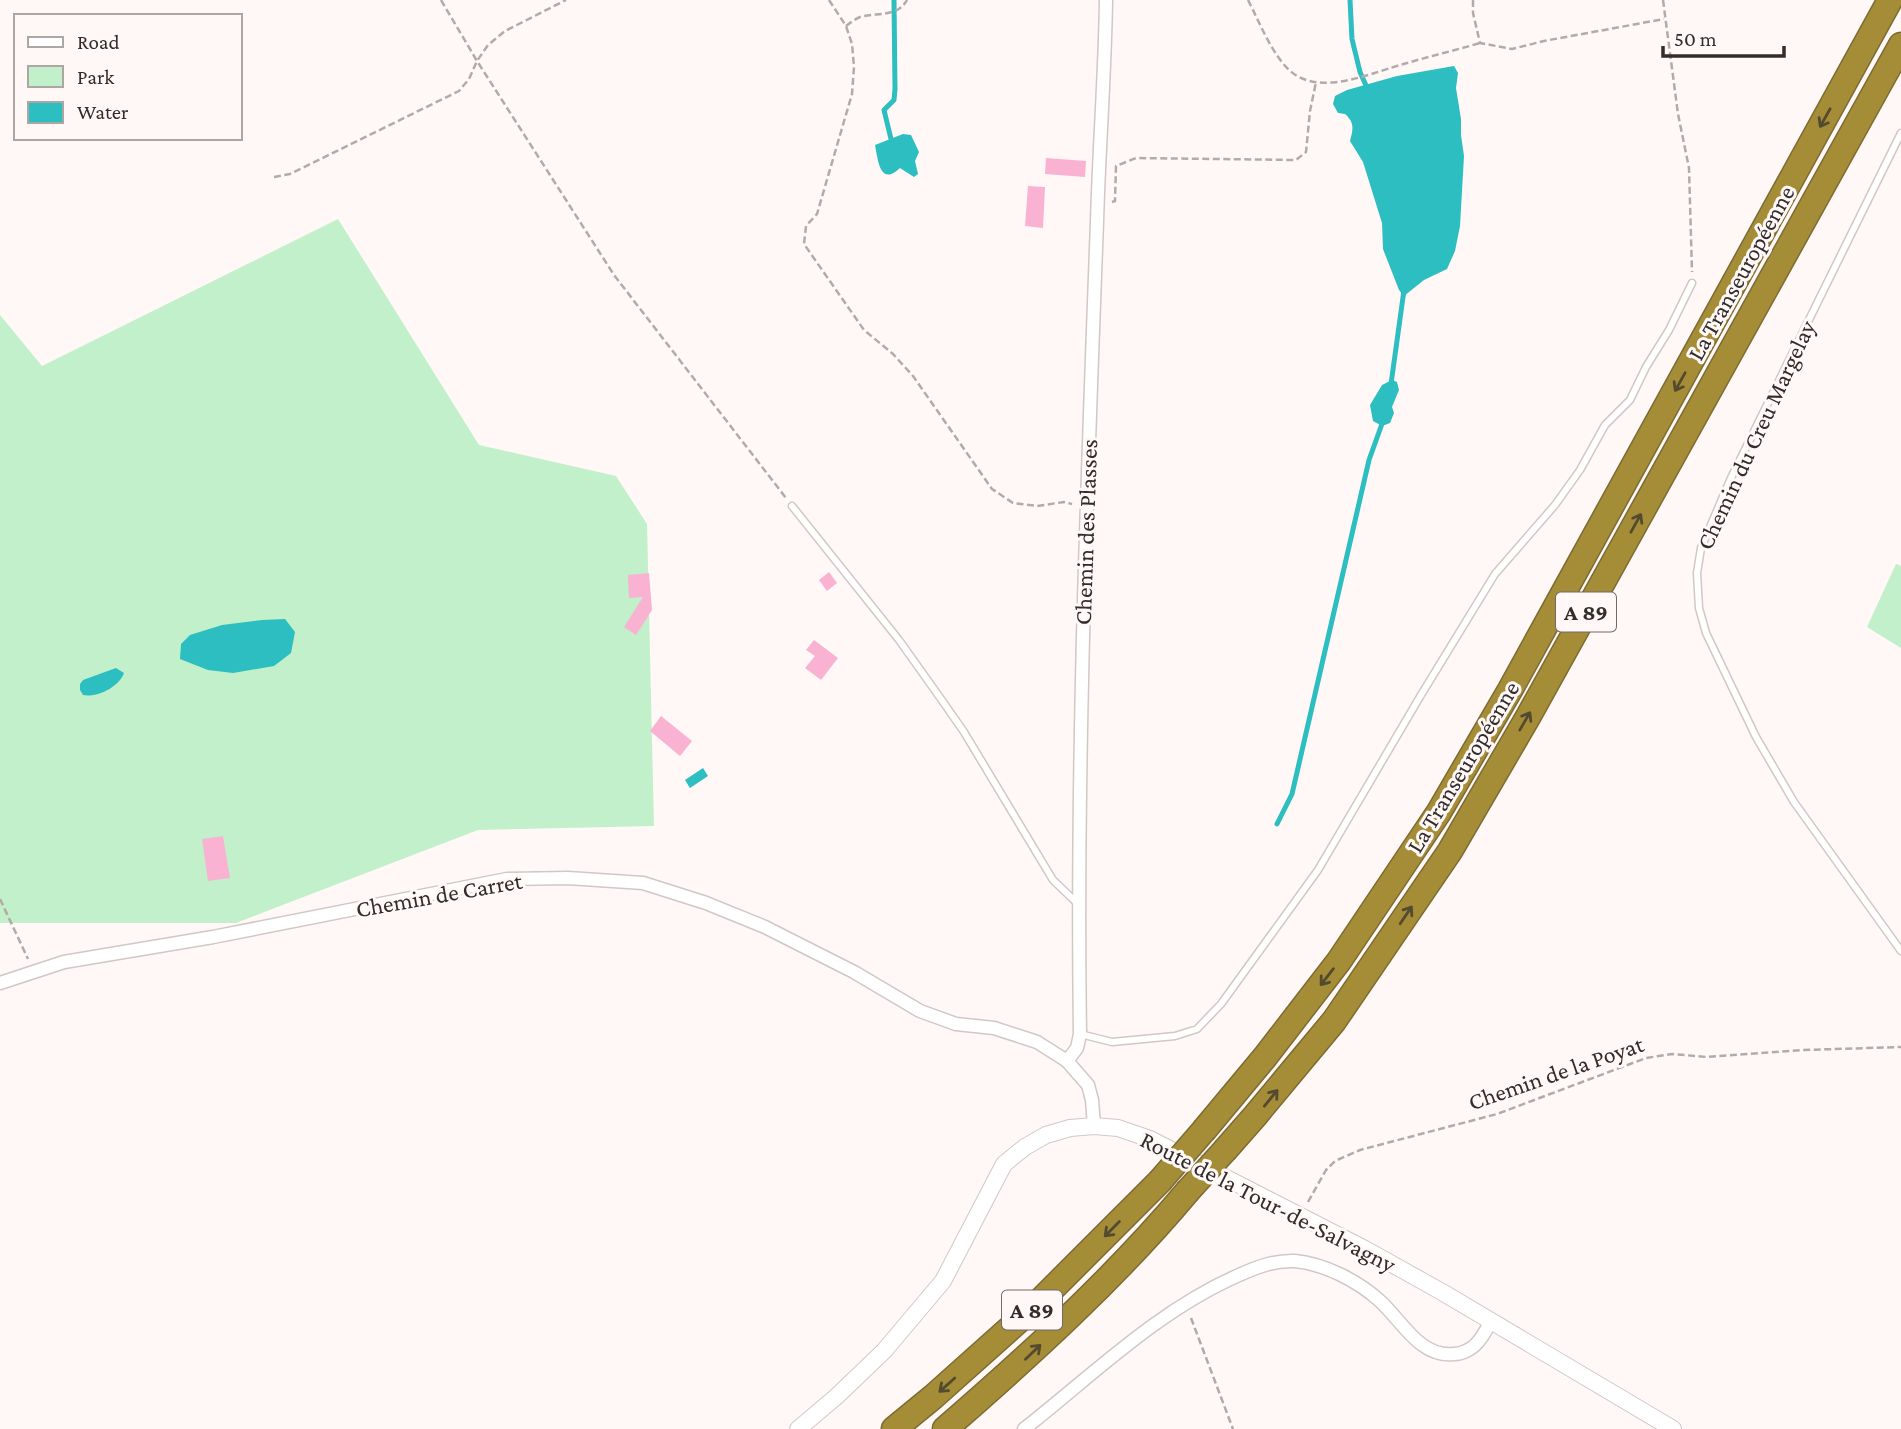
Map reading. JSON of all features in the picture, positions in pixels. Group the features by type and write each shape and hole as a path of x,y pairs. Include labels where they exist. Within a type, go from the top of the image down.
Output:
{"highway":[{"name":"La Transeuropéenne","path":"894,1429 1037,1305 1160,1181 1265,1057 1339,961 1439,812 1517,678 1890,0"},
{"name":"La Transeuropéenne","path":"945,1429 1021,1363 1154,1232 1334,1021 1450,851 1528,717 1901,45"}],"street":[{"name":"Chemin des Plasses","path":"1067,1061 1077,1048 1080,1034 1082,653 1106,0"},
{"name":"Chemin de Carret","path":"0,983 64,962 213,937 507,879 568,878 643,883 706,903 765,928 854,972 920,1011 956,1024 994,1028 1037,1042 1067,1061 1088,1085 1094,1126"},
{"name":"Route de la Tour-de-Salvagny","path":"798,1429 884,1351 943,1280 1004,1164 1046,1135 1070,1128 1094,1126 1118,1128 1150,1139 1365,1249 1673,1429"},
{"path":"1024,1429 1121,1349 1186,1303 1220,1283 1277,1262 1299,1261 1338,1273 1380,1301 1428,1350 1444,1355 1461,1354 1477,1344 1491,1321"}],"lane":[{"name":"Chemin du Creu Margelay","path":"1901,133 1731,478 1705,536 1697,573 1699,608 1706,633 1756,737 1794,802 1901,951"},
{"path":"1080,1034 1111,1042 1175,1037 1197,1029 1221,1004 1318,870 1495,574 1555,505 1580,470 1605,425 1630,400 1692,283"},
{"path":"792,506 899,640 942,699 1053,880 1079,905"}],"path":[{"path":"441,0 614,275 792,506"},
{"path":"274,177 290,174 459,91 488,45 505,31 566,0"},
{"path":"829,0 846,26 852,44 852,94 817,214 806,226 804,244 864,330 893,354 913,376 992,489 1013,503 1037,506 1064,502 1086,510"},
{"path":"846,26 859,17 886,15 903,7 907,0"},
{"path":"1248,0 1280,60 1298,76 1316,82 1359,79 1480,43 1512,49 1664,19"},
{"path":"1473,0 1480,43"},
{"path":"1663,0 1678,114 1689,168 1692,283"},
{"path":"1097,203 1115,201 1116,166 1136,158 1296,160 1306,152 1316,82"},
{"path":"0,898 34,972"},
{"name":"Chemin de la Poyat","path":"1301,1217 1321,1179 1335,1161 1360,1150 1497,1114 1646,1058 1672,1054 1716,1056 1901,1047"},
{"path":"1186,1303 1233,1429"}],"green space":[{"path":"338,219 479,445 616,476 647,524 654,826 478,830 236,923 0,923 0,315 42,366"},
{"path":"1896,564 1901,566 1901,648 1867,627"}],"water":[{"path":"1454,66 1458,73 1456,88 1464,156 1460,226 1455,251 1447,269 1424,280 1404,296 1399,290 1383,249 1382,223 1363,162 1350,141 1352,123 1345,114 1338,113 1333,104 1335,96 1347,90 1397,76"},
{"path":"903,134 911,135 919,152 915,161 918,174 914,177 900,168 888,175 879,164 875,145"},
{"path":"1392,380 1397,382 1399,390 1392,407 1394,413 1390,423 1382,426 1373,421 1370,405 1382,385"},
{"path":"285,619 295,632 291,653 274,666 233,673 208,670 180,659 181,644 190,635 222,625"},
{"path":"116,668 124,673 113,687 95,695 83,695 80,684 83,680"},
{"path":"703,768 708,776 690,788 685,780"}],"building":[{"path":"1046,158 1086,161 1085,177 1045,174"},
{"path":"1028,186 1045,187 1043,228 1025,226"},
{"path":"829,572 837,583 827,591 819,580"},
{"path":"649,573 652,610 636,635 624,627 643,597 629,598 628,575"},
{"path":"814,640 838,658 821,680 805,668 815,656 806,650"},
{"path":"661,716 692,741 680,756 650,731"},
{"path":"223,836 230,878 208,881 202,839"}],"waterway":[{"path":"891,139 884,110 894,100 894,0"},
{"path":"1350,0 1352,39 1360,72 1368,90"},
{"path":"1391,384 1404,290"},
{"path":"1277,824 1292,794 1369,460 1383,421"}]}
